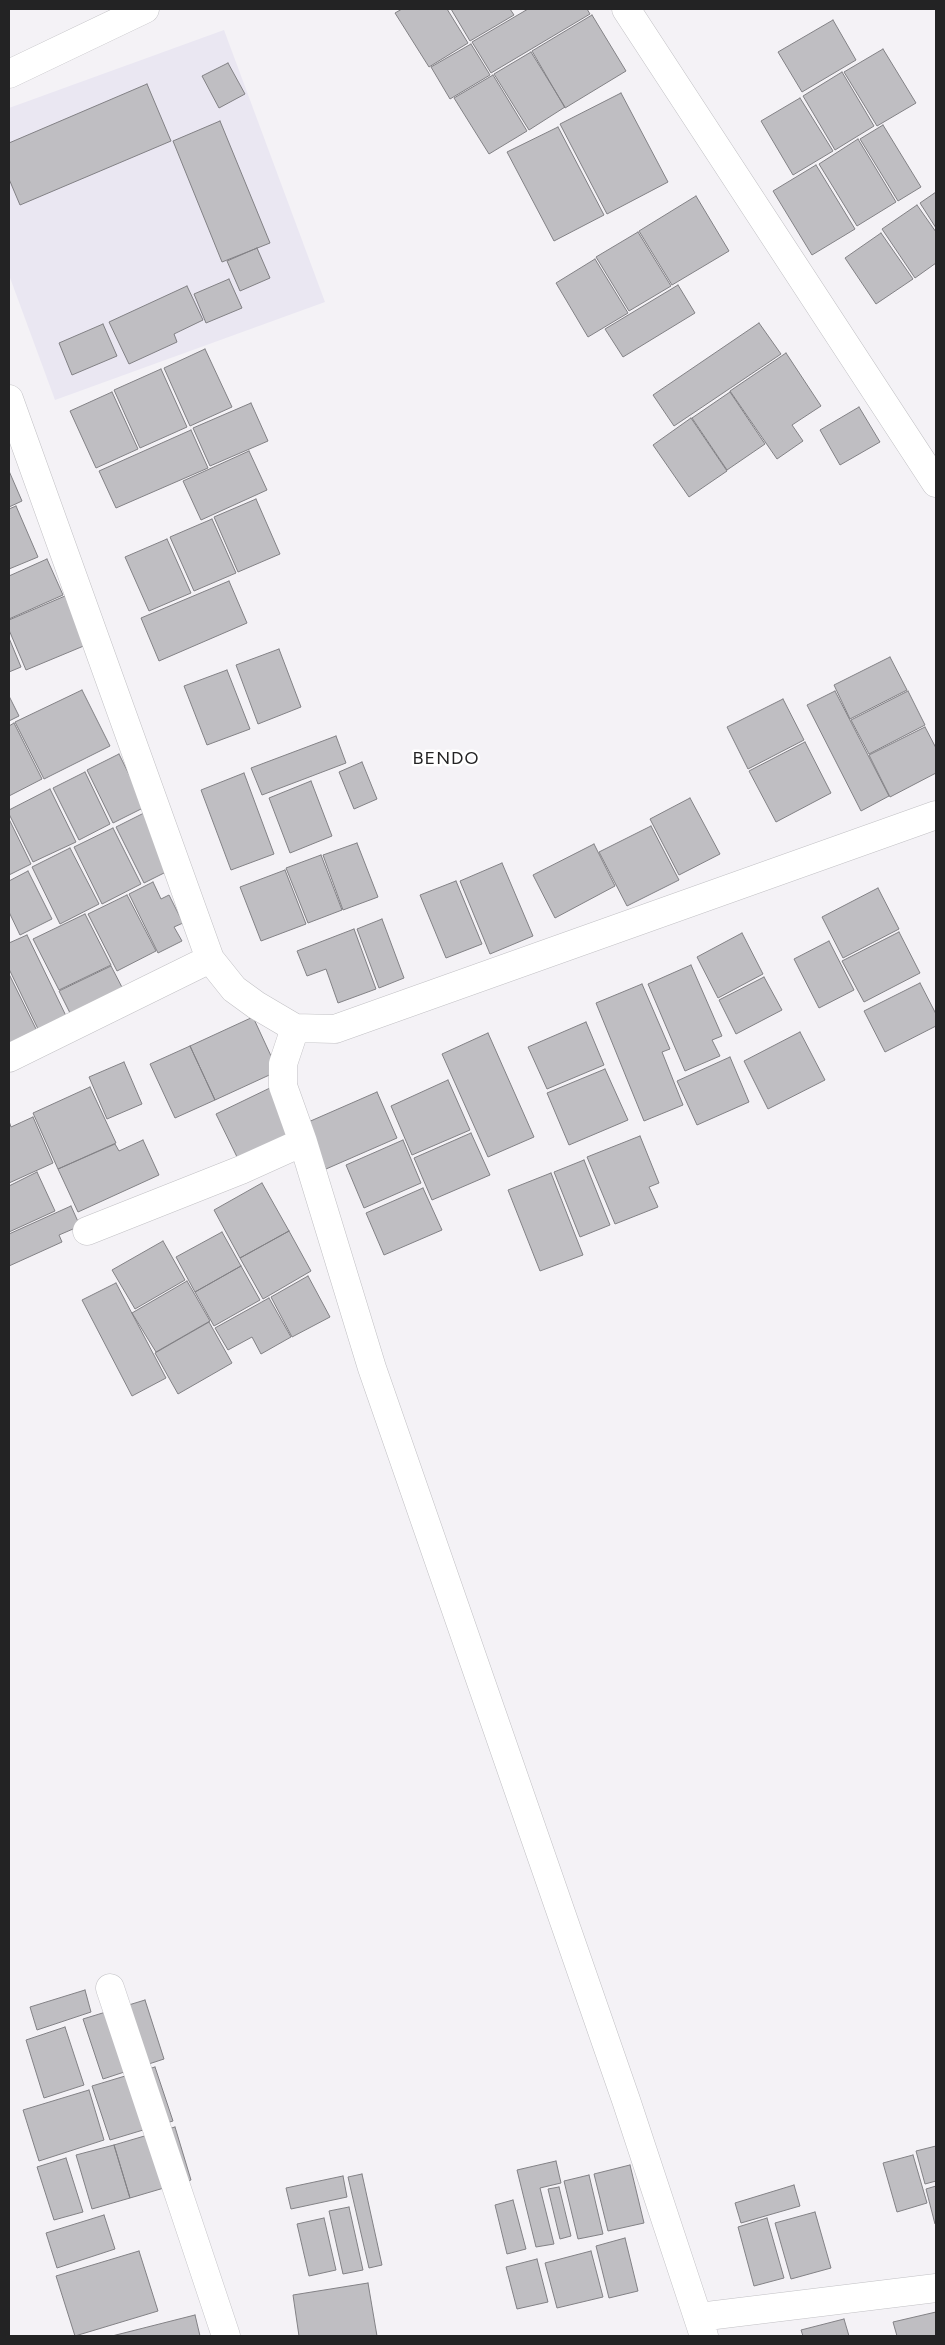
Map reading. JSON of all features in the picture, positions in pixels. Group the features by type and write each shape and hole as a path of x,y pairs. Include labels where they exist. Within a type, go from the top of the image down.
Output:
{"street":[{"path":"9,74 145,9"},
{"path":"626,9 936,483"},
{"path":"9,399 210,958 234,988 256,1005 294,1028 335,1029 936,815"},
{"path":"9,1058 210,958"},
{"path":"294,1028 282,1064 283,1086 303,1142 372,1368 626,2100 701,2326 936,2288"},
{"path":"87,1230 241,1170 303,1142"},
{"path":"110,1988 226,2336"}],"shaded area":[{"path":"224,30 325,302 55,400 9,275 9,108"}],"building":[{"path":"402,9 447,9 468,43 429,67 395,13"},
{"path":"451,9 510,9 514,15 470,41"},
{"path":"528,9 587,9 590,14 491,73 472,42"},
{"path":"592,15 626,71 565,108 532,51"},
{"path":"833,20 856,60 802,92 778,52"},
{"path":"471,44 490,75 450,99 431,67"},
{"path":"883,49 916,103 877,126 844,72"},
{"path":"531,52 565,107 529,130 494,74"},
{"path":"228,63 245,94 219,108 202,76"},
{"path":"842,72 874,126 835,150 803,96"},
{"path":"493,75 527,131 489,154 454,98"},
{"path":"147,84 171,141 20,205 9,179 9,143"},
{"path":"621,93 668,182 607,214 560,124"},
{"path":"800,98 833,151 793,175 761,121"},
{"path":"220,121 270,243 222,262 173,141"},
{"path":"883,125 921,187 898,201 860,139"},
{"path":"558,127 604,215 554,241 507,152"},
{"path":"858,139 896,202 857,226 819,164"},
{"path":"816,165 855,229 812,255 773,191"},
{"path":"936,192 936,228 920,203"},
{"path":"696,196 729,251 672,285 639,231"},
{"path":"917,205 936,232 936,263 915,278 882,229"},
{"path":"638,232 671,286 629,311 596,257"},
{"path":"881,233 913,279 876,304 845,258"},
{"path":"257,248 270,278 240,291 227,261"},
{"path":"595,259 628,313 588,337 556,283"},
{"path":"229,279 242,308 206,323 194,294"},
{"path":"678,285 695,313 623,357 605,329"},
{"path":"187,286 203,320 174,334 177,342 129,364 109,322"},
{"path":"759,323 781,354 674,426 653,395"},
{"path":"103,324 117,356 72,375 59,343"},
{"path":"205,349 232,407 190,426 164,368"},
{"path":"786,353 821,406 792,425 803,441 777,459 730,391"},
{"path":"161,369 187,427 140,448 114,390"},
{"path":"112,392 138,449 96,468 70,411"},
{"path":"730,392 765,444 727,470 692,418"},
{"path":"251,403 268,441 210,466 193,428"},
{"path":"859,407 880,442 840,465 820,430"},
{"path":"691,418 727,471 689,497 653,445"},
{"path":"191,430 208,468 116,508 99,471"},
{"path":"249,451 267,490 201,520 183,481"},
{"path":"9,471 22,501 9,507"},
{"path":"256,499 280,554 238,572 214,517"},
{"path":"16,506 38,557 9,569 9,509"},
{"path":"212,519 236,573 194,591 170,537"},
{"path":"167,539 191,593 149,611 125,557"},
{"path":"47,559 63,595 9,619 9,576"},
{"path":"229,581 247,623 159,661 141,618"},
{"path":"65,596 86,645 26,670 9,630 9,620"},
{"path":"9,638 21,667 9,672"},
{"path":"279,649 301,707 258,724 236,665"},
{"path":"890,657 907,690 850,719 834,685"},
{"path":"227,670 250,729 207,745 184,686"},
{"path":"82,690 110,746 44,779 15,722"},
{"path":"835,691 889,796 861,811 807,705"},
{"path":"908,691 925,725 869,754 851,720"},
{"path":"9,696 19,716 9,721"},
{"path":"783,699 804,740 748,769 727,727"},
{"path":"14,723 42,779 9,796 9,726"},
{"path":"925,727 936,748 936,773 890,797 869,755"},
{"path":"336,736 346,763 262,795 251,768"},
{"path":"805,742 831,793 776,822 749,771"},
{"path":"119,754 145,807 113,823 87,770"},
{"path":"362,762 377,799 354,809 339,772"},
{"path":"85,772 110,824 79,840 53,788"},
{"path":"244,773 274,854 231,870 201,790"},
{"path":"311,781 332,836 290,853 269,798"},
{"path":"50,789 76,842 33,862 9,814 9,810"},
{"path":"690,798 720,854 679,875 650,819"},
{"path":"148,811 176,867 144,883 116,827"},
{"path":"9,819 31,864 9,875"},
{"path":"651,826 679,880 627,906 599,852"},
{"path":"113,828 141,884 102,904 74,847"},
{"path":"357,843 378,897 343,910 323,855"},
{"path":"594,844 615,886 555,918 533,875"},
{"path":"70,848 99,904 60,924 32,867"},
{"path":"321,855 342,910 308,923 286,868"},
{"path":"502,863 533,936 490,954 460,881"},
{"path":"285,870 306,924 261,941 240,887"},
{"path":"28,871 52,919 20,935 9,912 9,881"},
{"path":"456,881 482,944 446,958 420,895"},
{"path":"153,882 161,899 169,895 183,923 174,927 182,941 158,953 129,894"},
{"path":"878,888 899,929 843,958 822,917"},
{"path":"127,895 156,951 117,971 88,914"},
{"path":"85,914 111,965 59,990 33,939"},
{"path":"382,919 404,978 379,988 357,929"},
{"path":"354,929 376,989 338,1003 326,969 307,976 297,951"},
{"path":"899,932 920,973 864,1002 842,961"},
{"path":"742,933 763,974 718,998 697,957"},
{"path":"27,935 67,1018 39,1031 9,969 9,943"},
{"path":"829,941 854,990 819,1008 794,959"},
{"path":"691,965 722,1036 712,1040 720,1056 685,1071 648,984"},
{"path":"111,966 126,995 74,1021 59,991"},
{"path":"9,974 38,1033 9,1047"},
{"path":"764,977 782,1010 736,1034 719,1000"},
{"path":"920,983 936,1014 936,1026 885,1052 864,1011"},
{"path":"642,984 670,1049 662,1052 683,1105 644,1121 596,1003"},
{"path":"253,1017 278,1071 215,1100 190,1046"},
{"path":"586,1022 604,1065 547,1089 528,1047"},
{"path":"800,1032 825,1080 768,1109 744,1061"},
{"path":"488,1033 534,1137 488,1157 442,1054"},
{"path":"190,1046 215,1100 175,1118 150,1064"},
{"path":"730,1057 749,1102 697,1125 677,1081"},
{"path":"124,1062 142,1104 107,1119 89,1077"},
{"path":"605,1069 628,1120 569,1145 547,1093"},
{"path":"448,1080 470,1130 412,1155 391,1106"},
{"path":"90,1087 116,1143 58,1169 33,1113"},
{"path":"272,1087 296,1136 240,1163 216,1114"},
{"path":"377,1092 397,1138 326,1169 306,1123"},
{"path":"33,1117 53,1163 9,1183 9,1121 11,1127"},
{"path":"471,1133 490,1175 432,1200 414,1158"},
{"path":"640,1136 659,1183 649,1187 658,1207 615,1224 587,1157"},
{"path":"143,1140 159,1175 78,1212 58,1169 115,1144 119,1151"},
{"path":"403,1140 421,1183 364,1208 346,1165"},
{"path":"584,1160 610,1225 580,1237 554,1172"},
{"path":"37,1172 55,1211 9,1232 9,1186"},
{"path":"551,1173 583,1255 540,1271 508,1190"},
{"path":"262,1183 289,1231 240,1258 214,1210"},
{"path":"423,1188 442,1230 384,1255 366,1213"},
{"path":"71,1206 80,1226 59,1235 62,1242 9,1266 9,1234"},
{"path":"289,1231 311,1271 263,1299 240,1258"},
{"path":"222,1232 241,1266 195,1292 176,1257"},
{"path":"163,1241 185,1280 135,1309 112,1270"},
{"path":"241,1266 260,1300 214,1326 195,1292"},
{"path":"308,1276 330,1317 292,1337 271,1297"},
{"path":"187,1281 210,1321 156,1352 132,1313"},
{"path":"116,1283 166,1378 132,1396 82,1300"},
{"path":"269,1298 291,1337 261,1354 252,1337 228,1350 215,1328"},
{"path":"209,1322 232,1363 178,1394 155,1353"},
{"path":"85,1990 91,2012 37,2030 30,2007"},
{"path":"145,2000 164,2059 103,2079 83,2019"},
{"path":"65,2027 84,2085 44,2098 26,2040"},
{"path":"155,2067 173,2121 110,2140 92,2086"},
{"path":"89,2090 104,2140 39,2161 23,2110"},
{"path":"175,2127 191,2180 130,2198 114,2145"},
{"path":"114,2145 130,2198 92,2209 76,2155"},
{"path":"936,2146 936,2181 925,2184 916,2151"},
{"path":"913,2155 927,2203 897,2212 883,2163"},
{"path":"66,2158 83,2212 54,2220 37,2167"},
{"path":"556,2161 561,2183 540,2188 554,2244 536,2247 517,2170"},
{"path":"630,2165 644,2223 608,2231 594,2174"},
{"path":"362,2174 382,2265 369,2268 348,2177"},
{"path":"589,2175 603,2234 578,2239 564,2181"},
{"path":"343,2176 347,2197 291,2209 286,2188"},
{"path":"794,2185 800,2206 741,2223 735,2203"},
{"path":"936,2186 936,2223 935,2224 926,2189"},
{"path":"559,2187 571,2236 560,2239 548,2189"},
{"path":"513,2200 526,2249 507,2254 495,2205"},
{"path":"349,2207 363,2270 343,2274 329,2211"},
{"path":"815,2212 831,2268 791,2279 775,2223"},
{"path":"104,2215 115,2249 57,2268 46,2233"},
{"path":"324,2218 336,2270 309,2276 297,2224"},
{"path":"767,2218 784,2278 754,2286 738,2227"},
{"path":"625,2238 638,2291 609,2298 596,2246"},
{"path":"139,2251 158,2311 75,2336 56,2276"},
{"path":"591,2251 603,2297 557,2308 545,2263"},
{"path":"537,2259 548,2302 517,2309 506,2267"},
{"path":"368,2283 377,2336 299,2336 293,2295"},
{"path":"936,2312 936,2336 897,2336 893,2322"},
{"path":"195,2315 200,2336 112,2336"},
{"path":"844,2319 849,2336 803,2336 801,2330"}],"district":[{"name":"BENDO","path":"446,759"}]}
